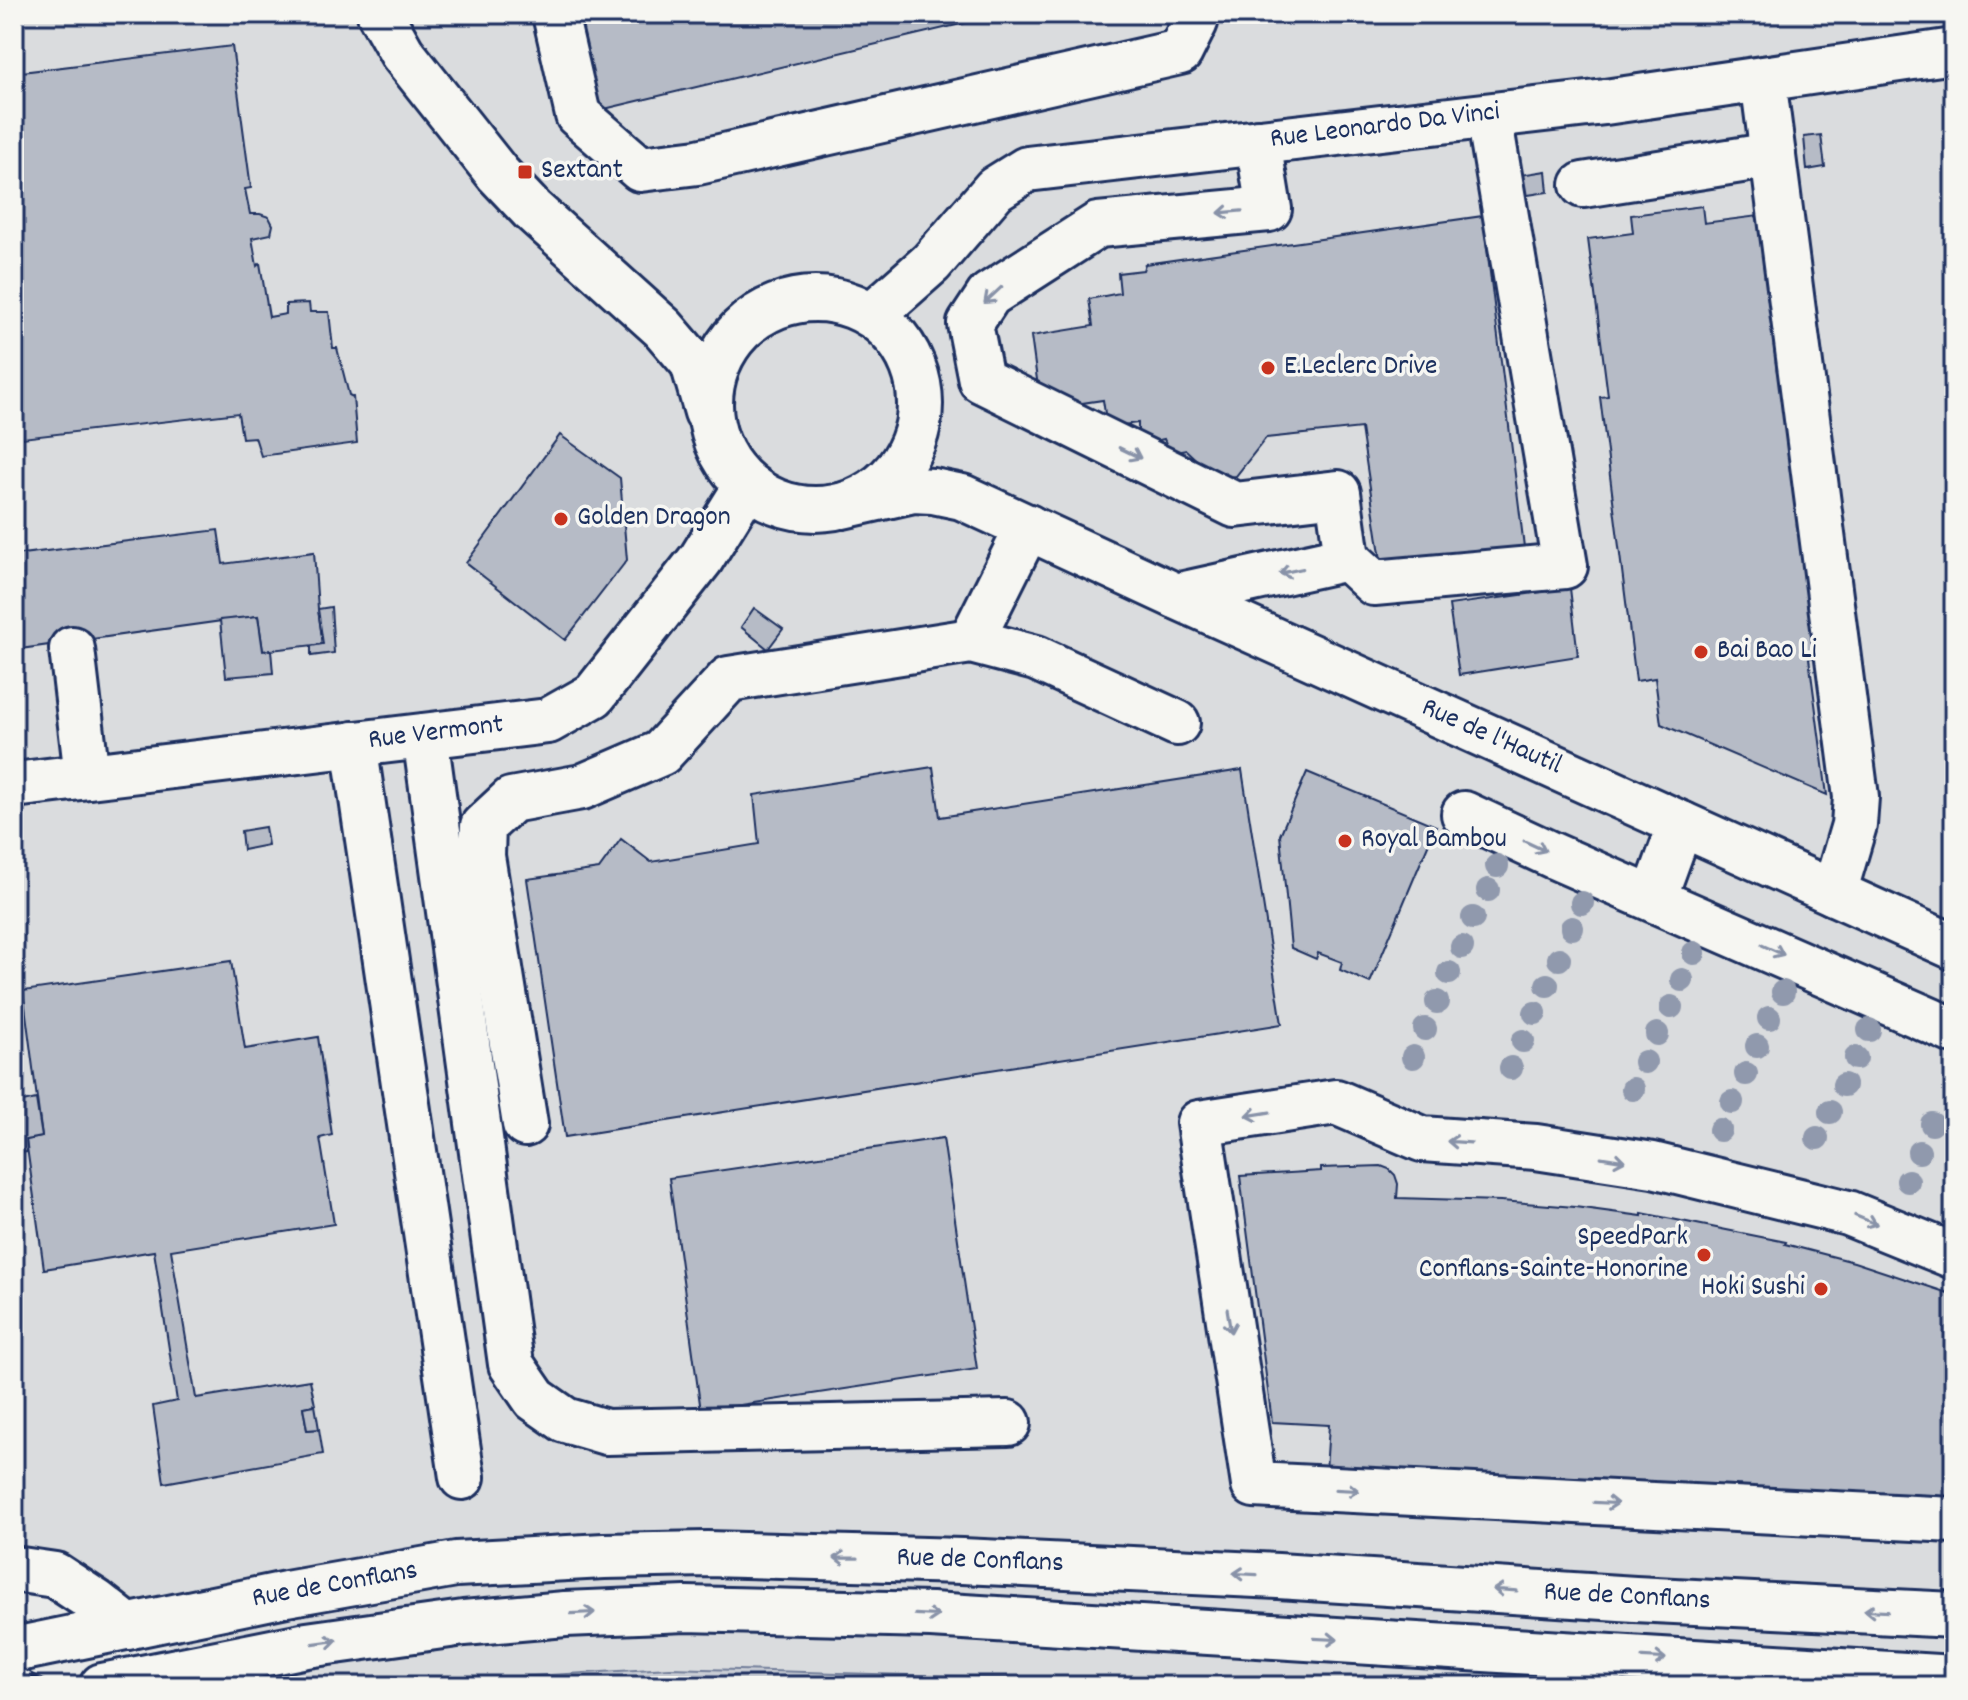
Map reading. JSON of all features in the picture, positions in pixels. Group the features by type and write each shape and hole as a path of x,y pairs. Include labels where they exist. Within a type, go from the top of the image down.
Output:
{"street":[{"path":"380,14 402,53 498,174 532,210 644,310 693,363 711,425 724,459 747,485 775,502 808,509 842,506 872,492 897,470 914,440 920,408 916,374 906,351 891,331 872,315 839,301 803,298 769,308 739,329 719,358 709,393 711,425"},
{"path":"555,14 578,115 640,169 698,162 1180,52 1195,22 1193,14"},
{"name":"Rue Leonardo Da Vinci","path":"872,315 931,263 995,189 1027,169 1605,102 1954,51"},
{"path":"1763,79 1856,797 1854,825 1834,893"},
{"path":"1258,142 1269,209 1098,225 989,295 970,324 981,380 1235,505 1338,493 1347,558 1374,583 1565,566 1489,116"},
{"path":"1583,185 1773,155"},
{"path":"644,310 673,325 699,332 750,322"},
{"name":"Rue de l'Hautil","path":"916,374 930,431 942,460 965,486 1028,527"},
{"name":"Rue Vermont","path":"14,785 548,721 594,695 701,559 747,485"},
{"name":"Rue de l'Hautil","path":"842,506 913,490 962,497 1954,947"},
{"path":"971,641 1028,527"},
{"path":"1176,596 1347,558"},
{"path":"525,1124 482,856 483,826 511,800 582,787 661,753 729,679 971,641 1036,658 1177,723"},
{"path":"72,649 87,776"},
{"path":"425,736 511,1364 535,1399 565,1420 606,1432 1008,1423"},
{"path":"354,744 462,1477"},
{"path":"1464,814 1954,1031"},
{"path":"1654,898 1681,824"},
{"path":"1954,1256 1848,1213 1653,1165 1536,1147 1422,1139 1336,1102 1199,1123 1254,1485 1954,1520"},
{"name":"Rue de Conflans","path":"14,1650 286,1594 456,1564 707,1554 962,1561 1214,1573 1954,1615"},
{"path":"14,1569 55,1575 128,1627"},
{"name":"Rue de Conflans","path":"112,1684 307,1645 464,1623 565,1614 686,1609 931,1615 1954,1678"}],"shaded area":[{"path":"14,14 1954,14 1954,1686 1232,1686 670,1668 360,1686 226,1686 50,1559 14,1550"},
{"path":"670,1668 1178,1683 1232,1686 360,1686"}],"building":[{"path":"578,14 1003,14 600,110"},
{"path":"232,46 251,188 245,189 250,214 269,217 273,225 271,234 252,238 257,266 260,263 269,317 286,314 286,304 309,303 310,312 329,312 333,348 337,348 349,395 353,397 357,443 261,456 255,437 242,438 238,413 14,439 14,73"},
{"path":"1821,135 1825,167 1807,170 1804,137"},
{"path":"1546,171 1548,192 1521,196 1520,175"},
{"path":"1702,206 1704,223 1758,216 1777,372 1786,374 1823,656 1809,658 1827,795 1661,724 1655,678 1636,681 1600,397 1608,396 1588,239 1633,233 1631,215"},
{"name":"E.Leclerc Drive","path":"1483,216 1524,547 1382,567 1361,428 1266,438 1236,476 1216,478 1186,450 1170,453 1164,439 1138,445 1138,423 1107,427 1103,400 1041,409 1031,336 1093,326 1089,299 1120,293 1118,273 1143,270 1145,264"},
{"name":"Golden Dragon","path":"560,435 620,478 627,560 565,640 466,563"},
{"path":"218,530 223,564 314,552 323,644 263,651 258,616 20,649 14,605 14,555"},
{"path":"1570,588 1578,656 1459,675 1449,605"},
{"path":"331,607 334,653 311,656 311,646 323,644 318,609"},
{"path":"754,608 783,629 768,649 741,627"},
{"path":"258,616 263,651 271,650 273,673 226,677 220,620"},
{"path":"933,767 940,817 1242,770 1282,1024 565,1137 527,879 599,869 621,839 651,862 759,844 754,795"},
{"path":"1307,772 1436,826 1370,983 1340,970 1342,962 1318,953 1316,959 1291,948 1280,835"},
{"path":"265,827 268,845 243,850 241,831"},
{"path":"231,961 245,1049 318,1037 332,1135 320,1138 334,1224 171,1250 196,1398 310,1380 315,1405 303,1407 307,1430 319,1429 323,1454 164,1483 153,1406 177,1401 154,1251 44,1269 26,1140 42,1137 23,991"},
{"path":"36,1099 42,1137 26,1140 27,1152 18,1153 14,1104"},
{"path":"943,1138 977,1369 701,1411 669,1178"},
{"path":"1381,1166 1395,1175 1397,1198 1501,1201 1642,1216 1642,1213 1786,1242 1954,1295 1954,1507 1326,1471 1329,1425 1272,1422 1240,1176"},
{"path":"315,1405 319,1429 307,1430 303,1407"}],"railway":[{"path":"14,1668 46,1686"}],"place":[{"name":"Sextant","path":"525,172"},
{"name":"E.Leclerc Drive","path":"1268,368"},
{"name":"Golden Dragon","path":"561,519"},
{"name":"Bai Bao Li","path":"1701,652"},
{"name":"Royal Bambou","path":"1345,841"},
{"name":"SpeedPark Conflans-Sainte-Honorine","path":"1704,1255"},
{"name":"Hoki Sushi","path":"1821,1289"}]}
